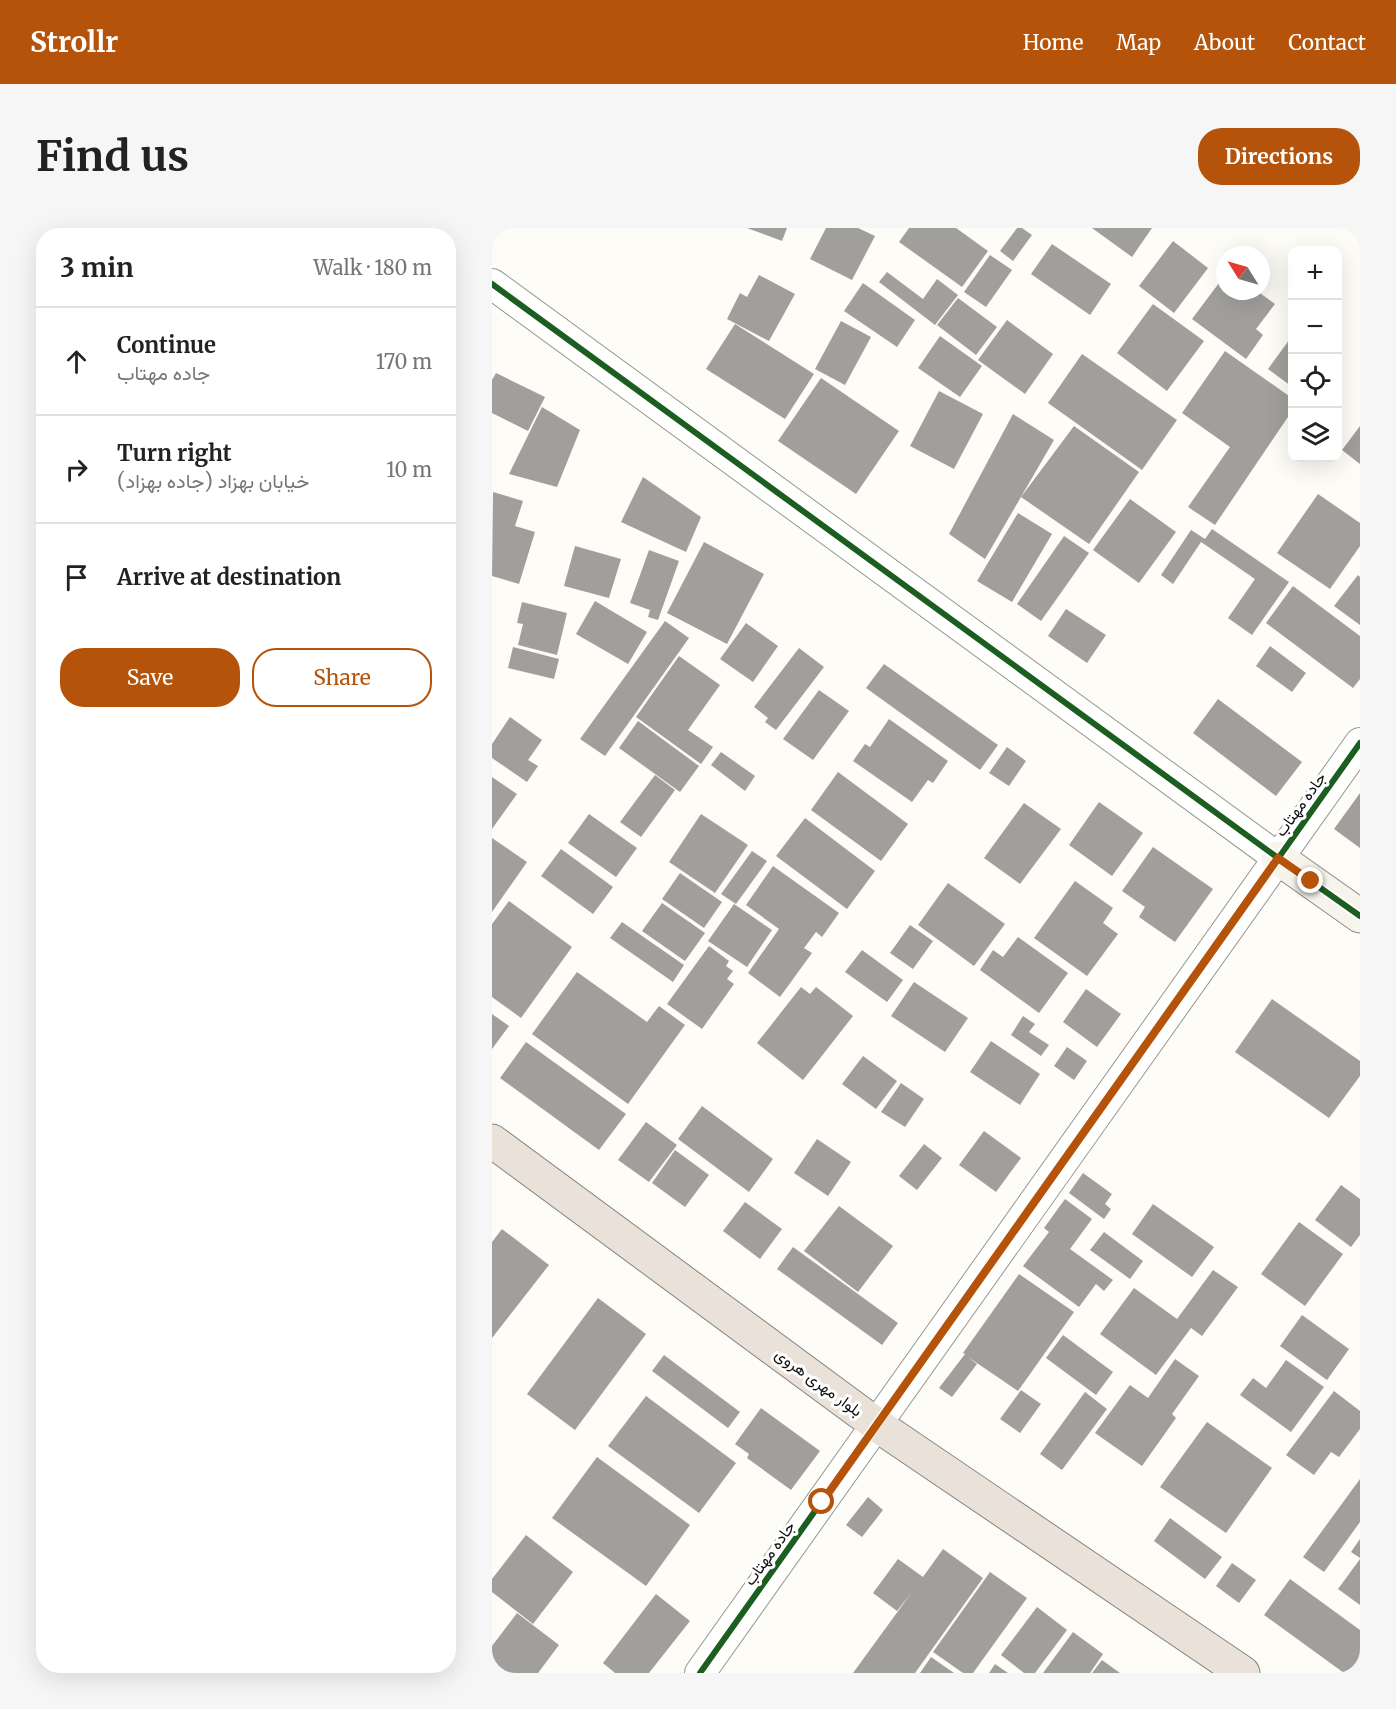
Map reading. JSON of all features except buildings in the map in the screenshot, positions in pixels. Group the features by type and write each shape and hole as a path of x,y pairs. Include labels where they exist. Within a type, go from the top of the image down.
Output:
{"highway":[{"name":"بلوار مهری هروی","path":"492,1141 877,1425 1243,1673"}],"street":[{"path":"492,284 1360,916"},
{"name":"جاده مهتاب","path":"700,1673 1360,743"}],"cycle path":[{"path":"492,284 1360,916"},
{"path":"700,1673 1360,743"}],"route":[{"path":"822,1502 1278,858 1311,881"}]}
